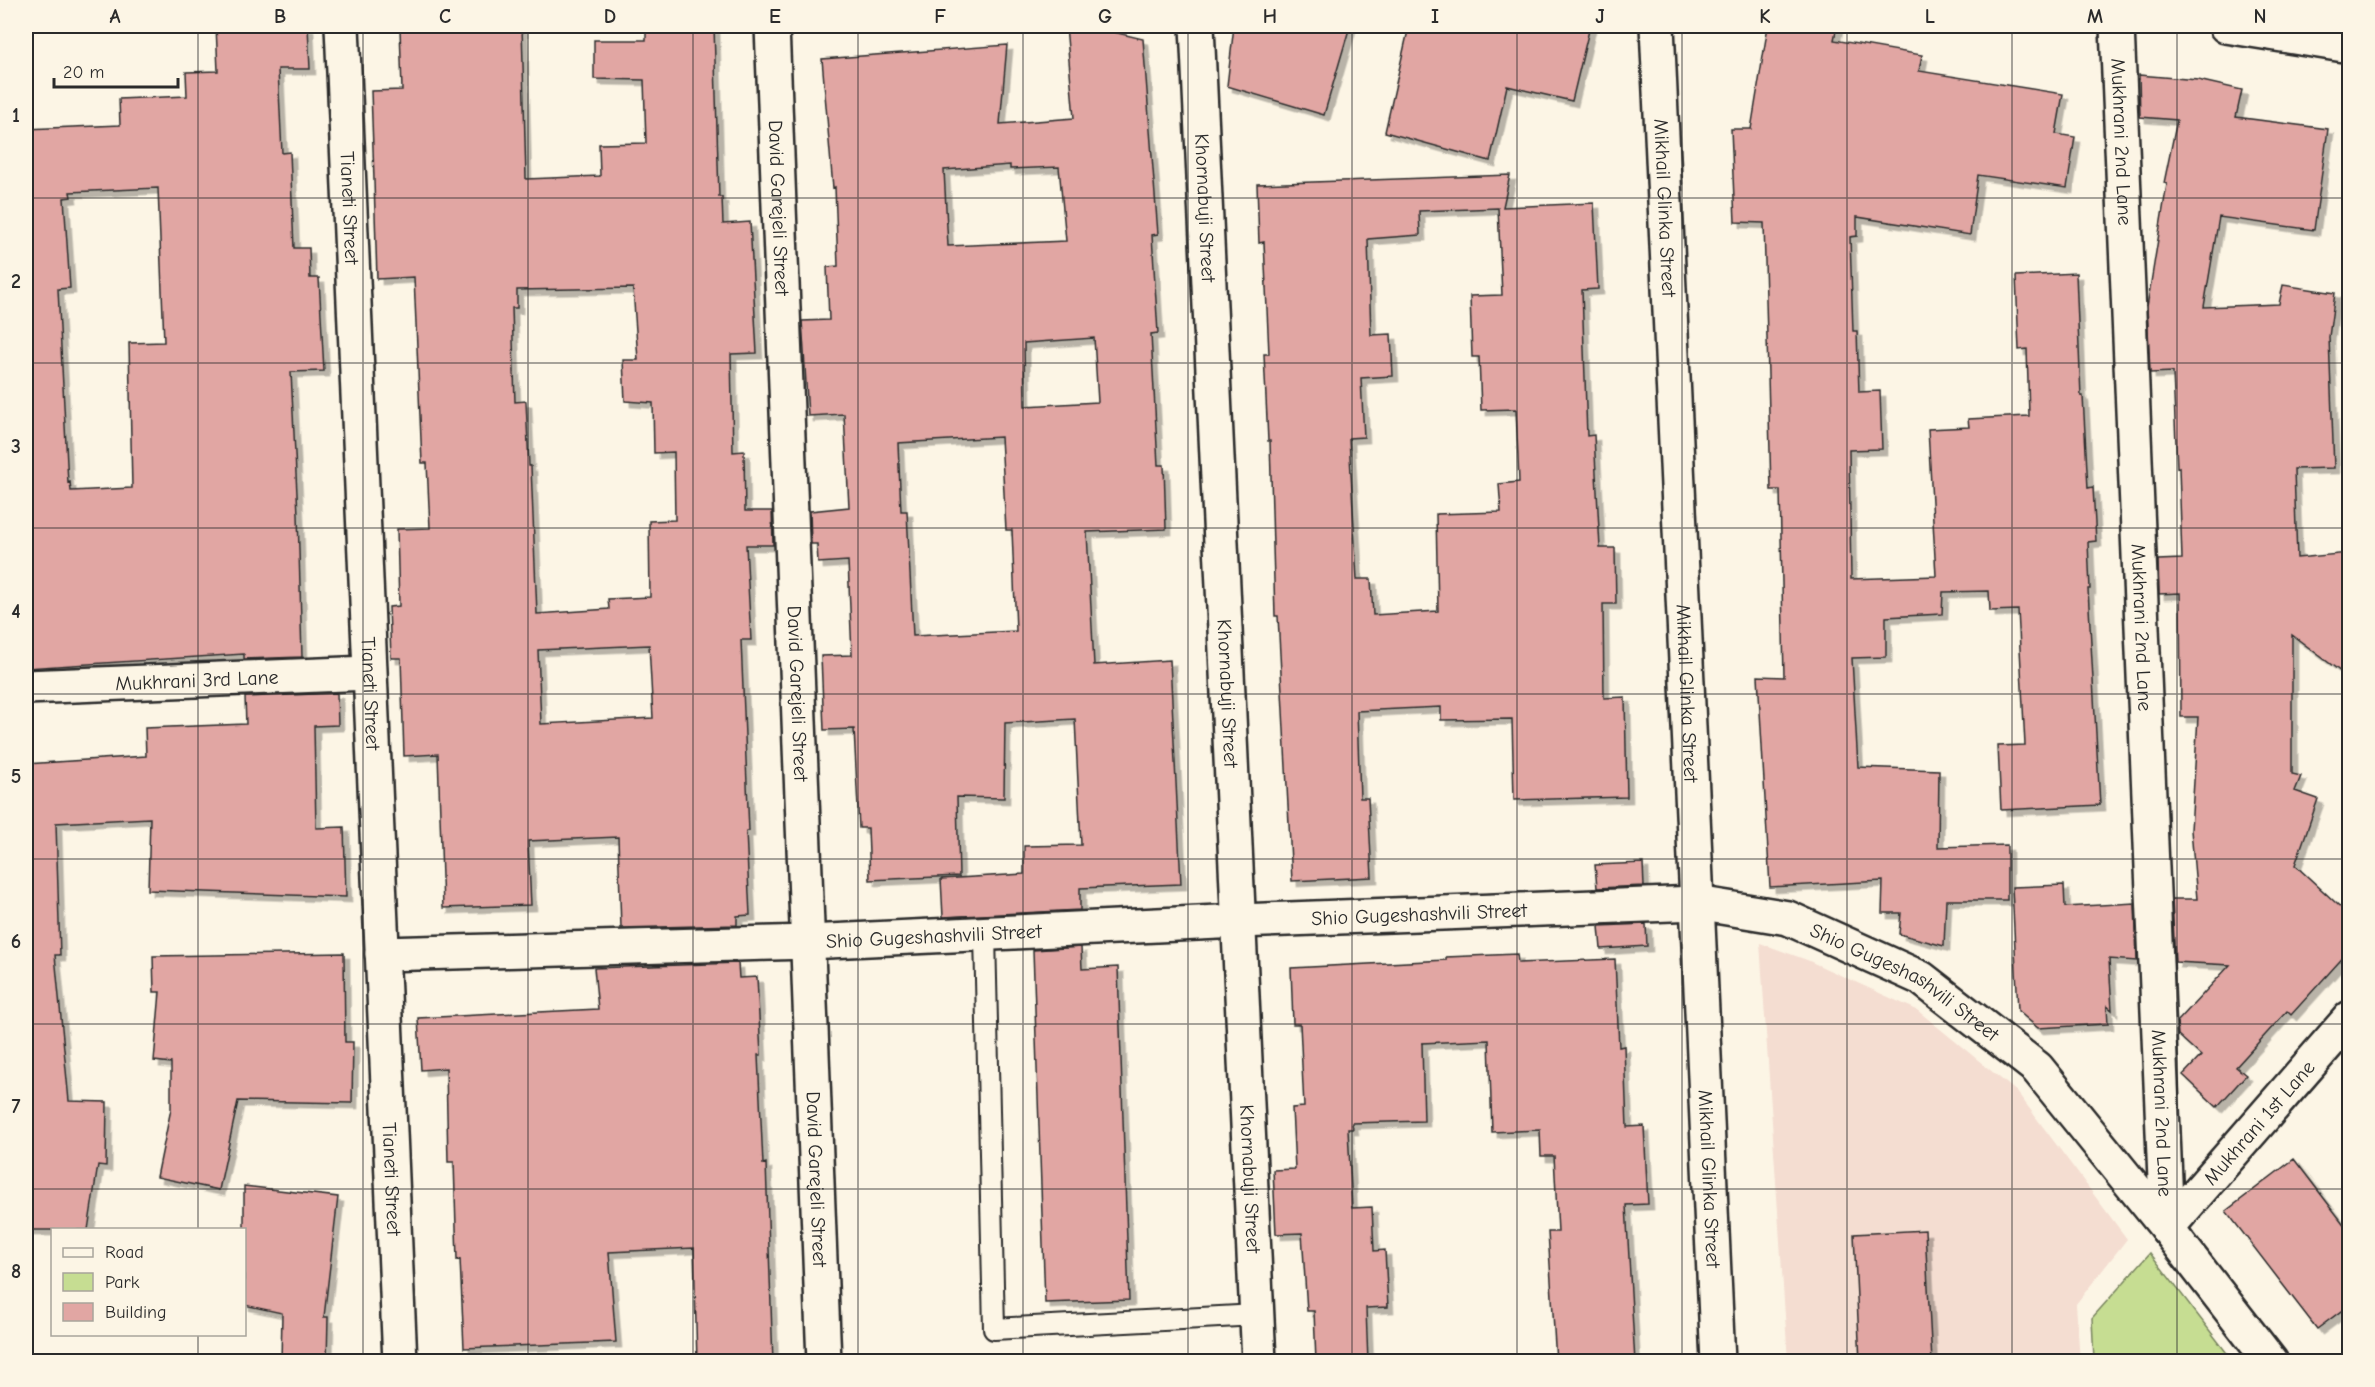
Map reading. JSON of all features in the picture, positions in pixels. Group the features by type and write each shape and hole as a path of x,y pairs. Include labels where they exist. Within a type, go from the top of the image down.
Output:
{"street":[{"name":"Tianeti Street","path":"342,26 399,1362"},
{"name":"David Garejeli Street","path":"772,26 824,1362"},
{"name":"Khornabuji Street","path":"1197,26 1259,1362"},
{"name":"Mikhail Glinka Street","path":"1657,26 1718,1362"},
{"name":"Mukhrani 2nd Lane","path":"2117,26 2167,1228"},
{"path":"2226,26 2348,39"},
{"name":"Mukhrani 3rd Lane","path":"26,687 369,673"},
{"name":"Shio Gugeshashvili Street","path":"382,954 808,942 1239,921 1697,903 1788,918 1921,978 2037,1068 2167,1228 2271,1362"},
{"name":"Mukhrani 1st Lane","path":"2167,1228 2349,1018"}],"lane":[{"path":"985,935 994,1329 1257,1315"}],"shaded area":[{"path":"1760,943 1807,960 1917,1010 2017,1092 2127,1239 2076,1304 2080,1361 1788,1361"}],"green space":[{"path":"2150,1253 2233,1361 2094,1361 2092,1318"}],"building":[{"path":"216,26 308,26 310,69 278,69 282,153 290,152 294,248 309,248 310,278 319,278 324,371 291,372 302,657 244,659 244,654 26,668 26,129 120,125 119,99 187,96 186,72 218,71","holes":["158,188 164,342 129,343 132,488 71,491 70,482 68,483 58,289 70,288 64,198 71,197 70,192"]},
{"path":"522,26 526,179 600,176 599,144 646,143 644,80 594,79 594,40 646,40 646,26 714,26 719,197 722,197 723,224 750,222 757,353 731,354 733,452 744,451 745,511 772,511 773,545 746,545 751,640 741,640 750,915 737,916 737,925 621,928 618,837 528,841 531,905 443,908 438,754 404,756 401,658 391,658 389,607 399,606 397,529 430,528 427,463 422,463 414,277 377,279 371,91 402,90 400,28","holes":["633,288 638,360 623,360 625,401 653,403 654,453 674,452 675,520 649,521 650,597 608,599 609,609 537,614 526,401 515,402 512,308 517,308 517,290","649,645 653,718 541,724 538,650"]},
{"path":"1066,26 1088,26 1143,39 1158,234 1152,235 1158,333 1151,334 1158,465 1164,465 1166,529 1087,532 1094,665 1170,660 1181,884 1080,888 1080,910 943,917 941,879 1024,874 1024,846 1081,845 1075,719 1005,723 1004,798 957,797 959,876 870,880 868,828 859,828 854,729 824,730 821,656 852,655 848,561 818,563 817,544 811,544 810,511 849,507 844,414 808,416 802,321 829,320 827,267 838,266 835,187 833,188 822,59 1007,45 1000,124 1074,118","holes":["1010,165 1010,169 1059,167 1066,241 948,246 944,170","1094,338 1098,402 1025,406 1024,343","1001,437 1006,530 1012,530 1016,631 913,636 907,511 901,511 898,443"]},
{"path":"1234,26 1350,26 1324,115 1227,86"},
{"path":"1409,26 1590,26 1572,101 1507,86 1490,161 1385,132"},
{"path":"1768,26 1837,26 1834,40 1922,55 1919,71 2063,94 2056,134 2075,137 2067,188 1978,175 1970,235 1857,217 1857,236 1850,237 1853,331 1857,331 1859,392 1880,391 1882,449 1849,450 1851,579 1936,576 1928,429 1969,427 1968,419 2029,416 2027,349 2019,350 2016,276 2076,273 2081,396 2083,396 2088,488 2093,487 2096,541 2088,542 2090,589 2088,589 2100,805 2001,810 1998,746 2025,745 2018,610 1990,611 1989,591 1943,592 1942,614 1886,617 1886,657 1852,658 1858,767 1939,770 1938,847 2007,845 2007,900 1946,900 1944,946 1899,934 1901,913 1882,913 1883,881 1770,887 1758,676 1784,677 1780,490 1771,490 1764,223 1735,222 1731,129 1751,129"},
{"path":"2139,75 2198,80 2242,90 2236,117 2328,129 2314,230 2219,217 2204,307 2279,304 2283,285 2335,293 2329,337 2334,468 2294,469 2297,558 2349,553 2349,678 2292,635 2292,774 2301,776 2295,791 2318,799 2295,865 2349,915 2349,951 2291,1015 2287,1011 2236,1067 2246,1075 2217,1107 2183,1075 2201,1056 2178,1035 2177,1022 2230,965 2175,962 2172,899 2197,899 2191,830 2198,717 2181,717 2180,593 2159,594 2158,560 2182,559 2179,467 2177,468 2173,372 2150,373 2147,307 2167,184 2164,183 2177,120 2140,117"},
{"path":"1510,175 1503,207 1594,203 1598,289 1582,290 1587,436 1594,435 1600,548 1615,548 1616,604 1603,604 1604,698 1625,697 1627,797 1514,800 1512,719 1441,720 1441,707 1357,711 1360,798 1368,798 1372,877 1292,881 1278,616 1275,616 1270,441 1268,441 1264,354 1269,354 1264,242 1259,243 1257,184","holes":["1498,208 1502,295 1470,296 1472,357 1479,357 1481,410 1516,409 1519,482 1499,484 1501,512 1436,514 1438,611 1373,615 1371,579 1357,579 1349,438 1364,437 1361,378 1393,376 1391,334 1371,335 1368,239 1420,235 1419,211"]},
{"path":"337,693 338,725 314,726 316,828 344,827 346,897 148,890 150,818 56,823 60,955 55,955 69,1101 107,1102 106,1166 98,1165 88,1228 26,1230 26,764 146,756 145,728 246,724 245,697"},
{"path":"1643,863 1644,886 1597,888 1595,865"},
{"path":"2064,885 2065,907 2135,903 2137,961 2109,959 2112,1010 2107,1006 2108,1024 2038,1028 2018,1011 2012,887"},
{"path":"1646,924 1647,946 1601,949 1599,926"},
{"path":"1081,947 1082,969 1118,967 1129,1300 1045,1303 1033,950"},
{"path":"344,953 345,1042 353,1042 352,1103 238,1101 219,1190 157,1177 171,1109 171,1063 154,1061 160,992 154,992 153,956"},
{"path":"1517,954 1518,963 1615,959 1619,1047 1624,1046 1627,1127 1644,1126 1648,1204 1626,1205 1635,1362 1556,1362 1548,1232 1558,1232 1554,1156 1541,1156 1540,1130 1492,1132 1489,1040 1422,1043 1424,1121 1352,1123 1353,1129 1348,1129 1352,1208 1372,1207 1374,1251 1385,1250 1388,1307 1366,1308 1368,1362 1316,1362 1314,1311 1307,1311 1302,1233 1276,1234 1273,1170 1295,1169 1292,1108 1304,1107 1300,1024 1293,1024 1291,968"},
{"path":"738,963 739,978 757,977 761,1055 758,1055 763,1164 766,1163 773,1362 697,1362 694,1248 609,1252 616,1342 464,1348 460,1259 457,1260 454,1162 448,1162 446,1068 421,1070 418,1018 598,1009 594,968"},
{"path":"2294,1159 2349,1231 2349,1305 2317,1329 2226,1211"},
{"path":"244,1186 338,1197 324,1317 328,1317 327,1362 281,1362 282,1313 246,1305 246,1228 244,1228"},
{"path":"1925,1230 1932,1362 1860,1362 1854,1234"}]}
